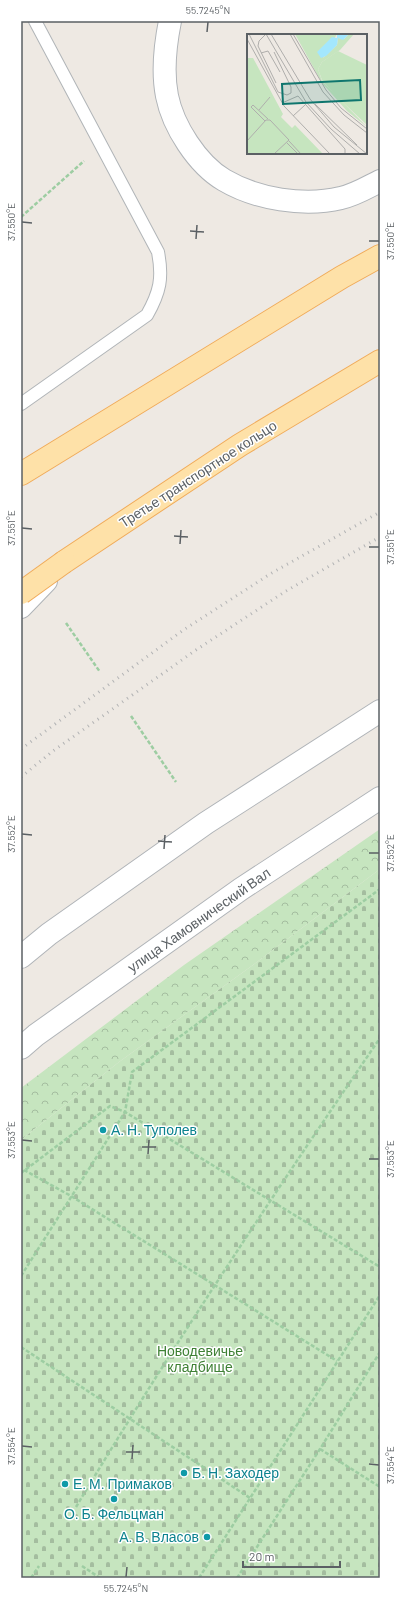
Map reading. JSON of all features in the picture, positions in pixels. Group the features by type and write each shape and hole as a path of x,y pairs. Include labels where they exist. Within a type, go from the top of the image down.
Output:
{"main road":[{"path":"170,21 165,45 164,69 167,97 174,120 186,140 204,162 223,179 256,194 281,200 313,201 342,198 380,180"},
{"path":"21,474 342,277 380,256"},
{"name":"Третье транспортное кольцо","path":"21,593 64,562 240,445 380,361"},
{"path":"21,607 64,562"},
{"path":"21,957 49,934 206,823 380,711"},
{"name":"улица Хамовнический Вал","path":"21,1048 42,1031 241,889 380,798"}],"lane":[{"path":"21,404 147,315 156,300 160,283 161,269 158,252 35,21"}],"path":[{"path":"21,217 101,146"},
{"path":"66,623 100,672"},
{"path":"131,716 176,782"},
{"path":"21,1276 125,1112 132,1072 380,889"},
{"path":"76,1507 129,1418 269,1201 380,1038"},
{"path":"21,1172 110,1106 125,1112 269,1201 380,1267"},
{"path":"24,1170 71,1196 337,1361"},
{"path":"199,1578 380,1294"},
{"path":"21,1347 250,1498"},
{"path":"237,1578 380,1352"},
{"path":"320,1449 380,1487"},
{"path":"32,1578 39,1566"},
{"path":"82,1566 100,1578"}],"green space":[{"path":"380,829 380,869 253,965 119,1062 21,1140 21,1088 184,965"},
{"name":"Новодевичье кладбище","path":"380,869 380,1578 21,1578 21,1140 119,1062 253,965"}],"railway":[{"path":"21,749 182,631 270,574 380,512"},
{"path":"21,777 53,751 196,650 286,591 380,537"}],"place":[{"name":"А. Н. Туполев","path":"103,1130"},
{"name":"Б. Н. Заходер","path":"184,1473"},
{"name":"Е. М. Примаков","path":"65,1484"},
{"name":"О. Б. Фельцман","path":"114,1499"},
{"name":"А. В. Власов","path":"207,1537"}]}
